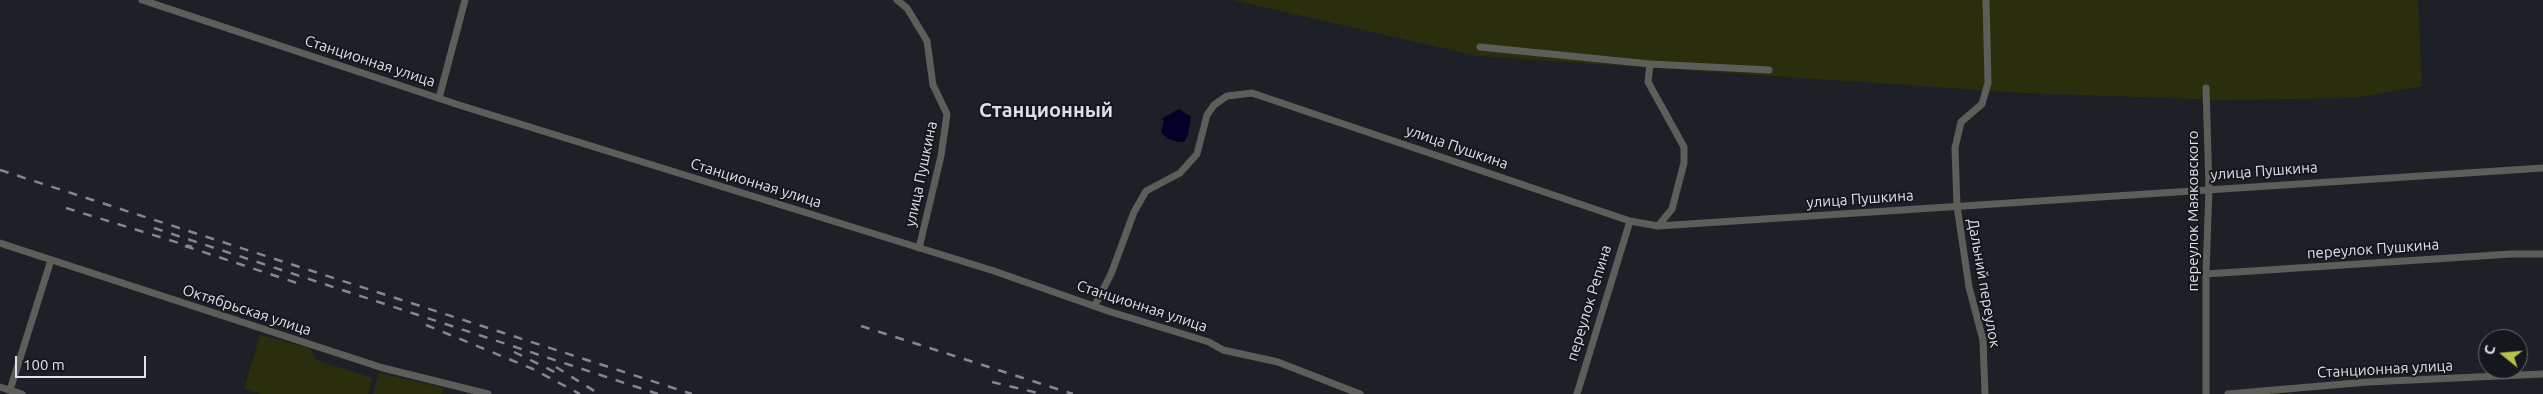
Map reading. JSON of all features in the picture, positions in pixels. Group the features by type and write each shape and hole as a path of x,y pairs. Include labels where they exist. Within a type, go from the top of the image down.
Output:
{"street":[{"name":"Станционная улица","path":"142,0 439,98 919,248 1209,342 1223,350 1278,362 1360,394"},
{"path":"439,98 465,0"},
{"name":"улица Пушкина","path":"897,0 907,8 927,41 933,85 947,114 942,156 919,248"},
{"name":"Дальний переулок","path":"1985,394 1983,340 1969,288 1957,206 1955,148 1961,122 1982,104 1988,83 1986,0"},
{"path":"1480,47 1650,64 1769,70"},
{"path":"1650,64 1648,82 1684,147 1684,163 1672,209 1658,226"},
{"name":"переулок Маяковского","path":"2206,88 2209,188 2206,274 2206,394"},
{"name":"улица Пушкина","path":"1095,305 1111,274 1134,212 1146,191 1180,173 1197,154 1208,115 1214,106 1227,96 1252,93 1630,221 1658,226 2209,188 2543,168"},
{"name":"переулок Репина","path":"1577,394 1630,221"},
{"name":"Октябрьская улица","path":"0,244 383,368 488,394"},
{"name":"переулок Пушкина","path":"2206,274 2511,254 2543,254"},
{"path":"10,390 51,260"},
{"name":"Станционная улица","path":"2228,394 2368,382 2543,374"},
{"path":"0,387 22,394"}],"green space":[{"path":"1233,0 2418,0 2422,86 2354,98 2223,100 2025,93 1477,56"},
{"path":"260,335 310,348 316,360 372,378 368,394 261,394 244,389"},
{"path":"379,373 444,388 441,394 373,394"}],"shaded area":[{"path":"1179,109 1191,117 1188,135 1184,142 1168,139 1161,132 1164,121 1161,119"}],"railway":[{"path":"0,170 692,394"},
{"path":"66,208 192,247"},
{"path":"154,228 658,394"},
{"path":"185,246 297,283"},
{"path":"426,325 533,369 580,394"},
{"path":"861,326 1073,394"},
{"path":"514,352 561,375"},
{"path":"556,367 599,394"},
{"path":"992,382 1042,394"}],"district":[{"name":"Станционный","path":"1046,110"}]}
